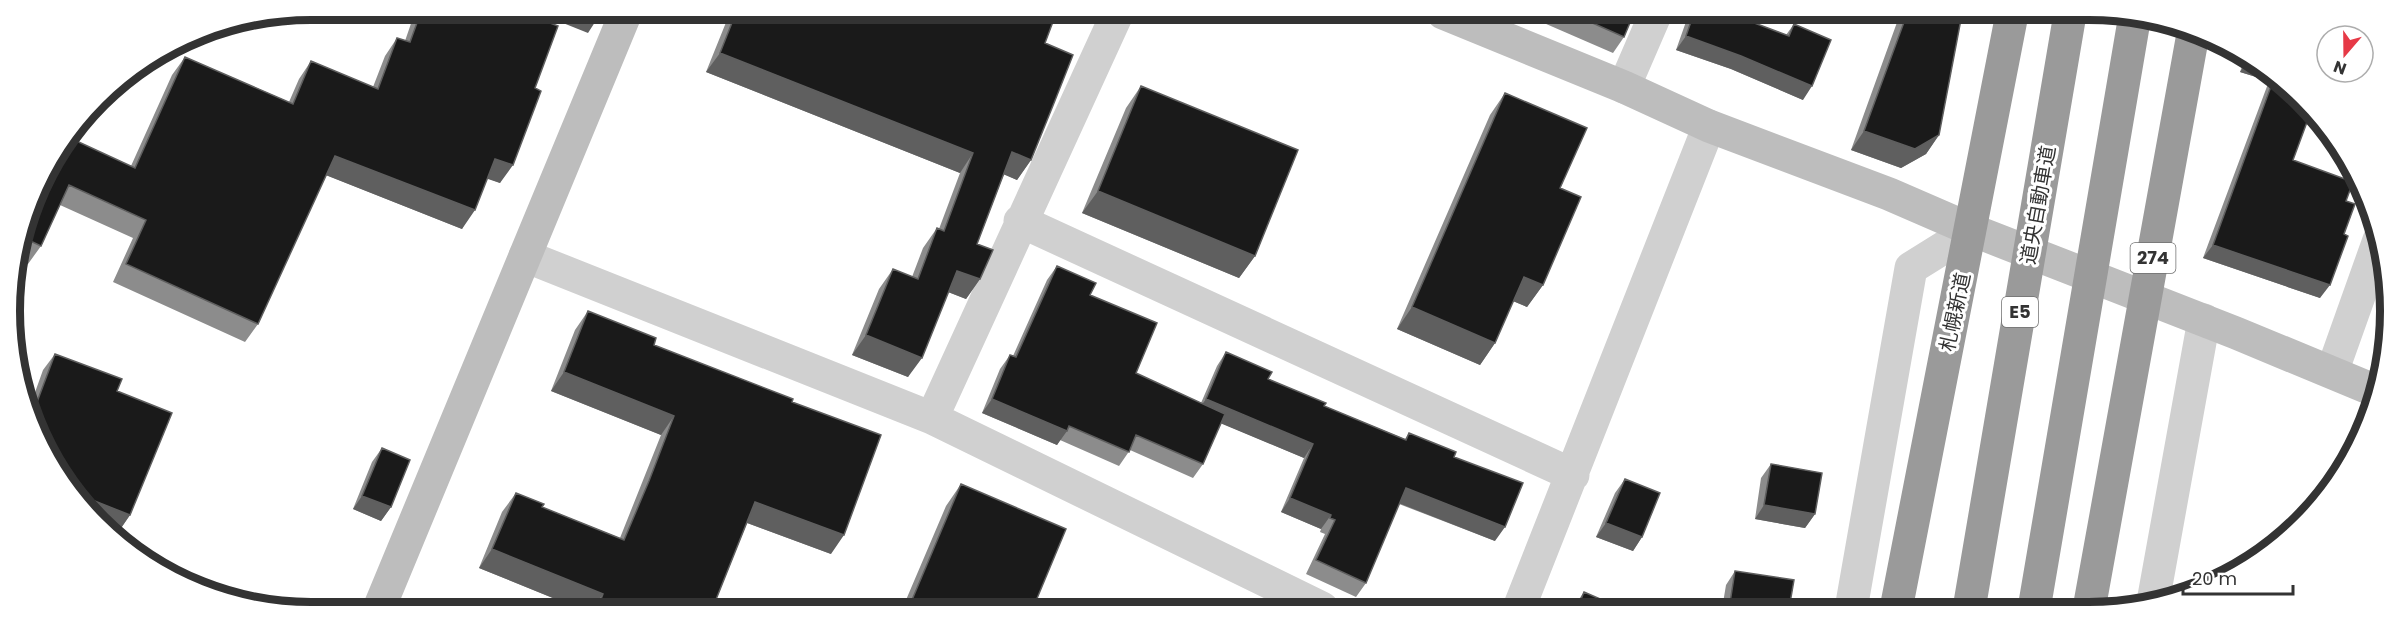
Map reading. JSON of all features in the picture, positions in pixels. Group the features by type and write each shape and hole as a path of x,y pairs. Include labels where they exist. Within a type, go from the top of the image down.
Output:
{"highway":[{"name":"札幌新道","path":"1897,602 1924,459 1972,230 2011,20"},
{"name":"道央自動車道","path":"1970,602 2069,20"},
{"path":"2035,602 2134,23"},
{"name":"274","path":"2090,602 2192,39"}],"street":[{"path":"382,602 623,20"},
{"path":"932,418 1020,221 1114,20"},
{"path":"1460,20 1624,87 1709,126 1889,194 1972,230 2145,296 2369,388"},
{"path":"1624,87 1653,20"},
{"path":"1521,602 1709,126"},
{"path":"1020,221 1573,475"},
{"path":"1852,602 1911,268 1972,230"},
{"path":"2332,372 2374,254"},
{"path":"525,255 932,418 1310,602"},
{"path":"2154,594 2204,320"}],"building":[{"path":"418,20 542,20 558,26 535,88 541,91 513,165 495,159 475,210 335,156 258,324 126,264 146,220 69,185 41,246 28,240 42,199 58,165 75,140 135,168 185,57 293,104 311,61 378,89 397,38 410,42"},
{"path":"733,20 1054,20 1045,43 1073,55 1031,160 1012,152 977,244 993,250 980,279 957,271 922,358 866,335 893,269 918,279 937,228 944,231 973,153 720,53"},
{"path":"1586,20 1631,20 1624,37"},
{"path":"1692,20 1747,20 1789,36 1794,24 1831,40 1812,86 1686,36"},
{"path":"1905,20 1961,20 1939,135 1915,149 1864,131"},
{"path":"2272,85 2308,120 2293,160 2348,180 2351,187 2346,201 2355,204 2344,234 2348,236 2330,285 2213,245"},
{"path":"1141,86 1298,150 1255,256 1098,191"},
{"path":"1505,93 1587,128 1560,188 1581,197 1543,285 1524,277 1495,343 1412,307"},
{"path":"1057,266 1096,283 1090,295 1157,323 1136,373 1225,414 1203,464 1136,435 1129,452 1069,426 1067,431 992,399 1010,355 1016,357"},
{"path":"588,311 656,338 654,345 793,399 792,402 881,435 844,535 755,502 715,602 600,602 603,594 492,549 516,493 544,504 542,507 624,540 649,481 674,416 564,372"},
{"path":"1226,352 1272,372 1268,379 1326,403 1324,406 1406,440 1409,433 1456,452 1454,457 1523,483 1505,527 1406,488 1366,583 1316,560 1335,520 1330,518 1331,515 1290,498 1313,444 1206,399"},
{"path":"55,354 122,379 117,391 172,413 130,515 89,499 58,456 36,406"},
{"path":"382,448 410,460 391,507 362,496"},
{"path":"1771,464 1822,473 1815,514 1764,505"},
{"path":"1625,479 1660,493 1642,537 1606,523"},
{"path":"961,484 1066,529 1036,602 911,602"},
{"path":"1735,571 1794,580 1790,602 1730,602"},
{"path":"1584,592 1607,602 1580,602"}]}
